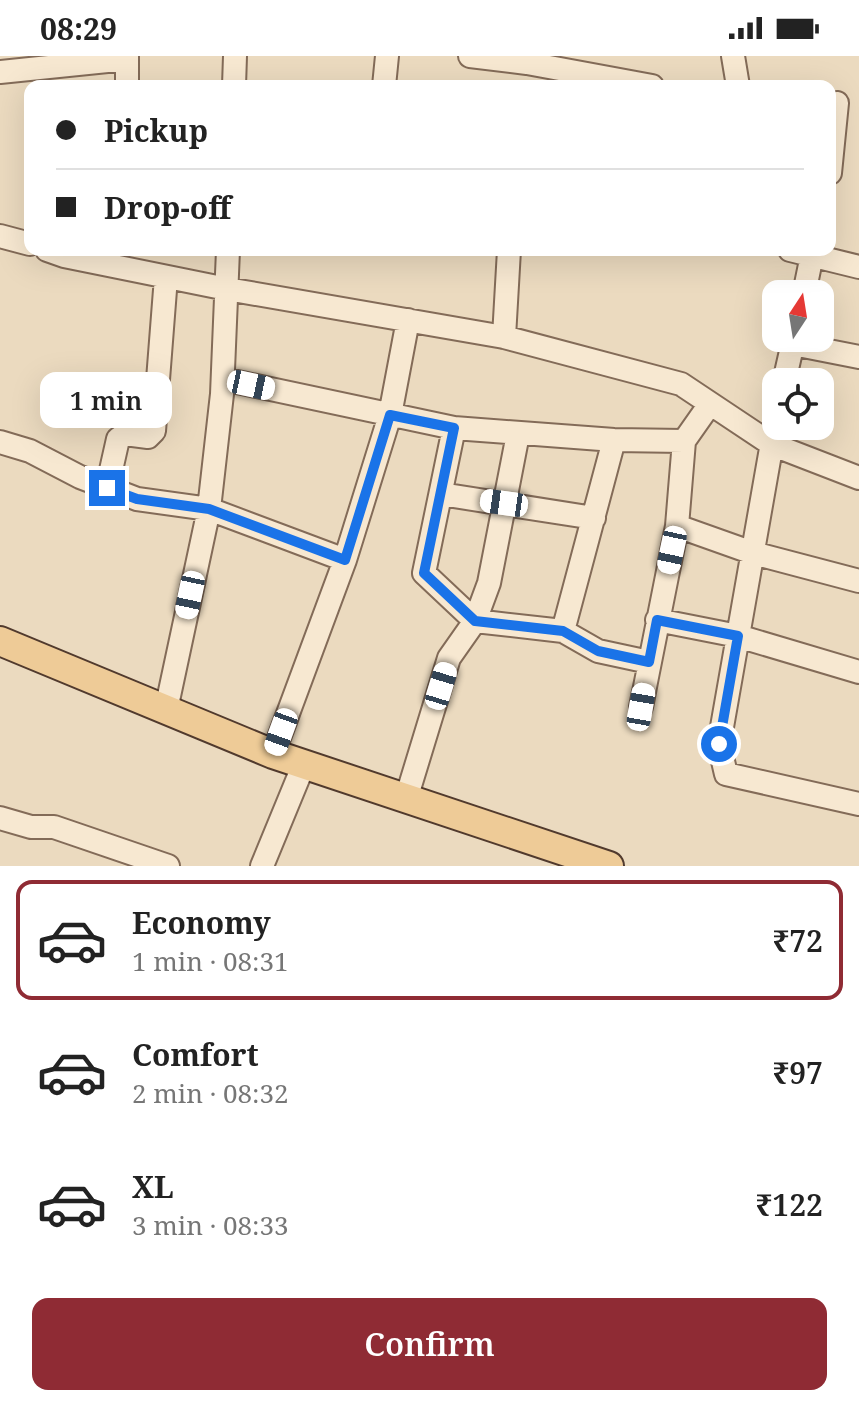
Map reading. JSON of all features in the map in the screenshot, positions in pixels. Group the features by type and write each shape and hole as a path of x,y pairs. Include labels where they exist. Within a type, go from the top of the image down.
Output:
{"main road":[{"path":"0,641 273,754 609,866"}],"street":[{"path":"234,80 235,56"},
{"path":"385,80 387,56"},
{"path":"470,56 610,80"},
{"path":"733,56 737,80"},
{"path":"0,72 127,58 127,80"},
{"path":"836,136 842,104"},
{"path":"0,236 24,242"},
{"path":"96,256 120,259 166,277 504,337 681,384 771,444 859,478"},
{"path":"166,710 209,509 223,379 228,256"},
{"path":"504,337 509,256"},
{"path":"807,280 812,256"},
{"path":"825,256 859,267"},
{"path":"107,488 118,439 125,434 148,437 154,431 166,277"},
{"path":"273,754 345,560 390,415 408,320"},
{"path":"834,351 859,357"},
{"path":"223,379 454,428 614,440 684,441"},
{"path":"641,707 677,526 684,441 710,404"},
{"path":"454,428 424,573 475,621 563,631 598,651 649,662"},
{"path":"406,799 449,658 475,621 489,583 518,434"},
{"path":"563,631 614,440"},
{"path":"772,440 719,744 726,774 859,804"},
{"path":"0,442 30,451 80,477 137,499 209,509 345,560"},
{"path":"441,494 594,518"},
{"path":"677,526 753,553 859,581"},
{"path":"657,620 738,636 859,672"},
{"path":"262,866 304,764"},
{"path":"0,818 31,827 54,827 168,866"}],"route":[{"path":"107,488 137,499 209,509 345,560 390,415 454,428 424,573 475,621 563,631 598,651 649,662 657,620 738,636 719,744"}]}
